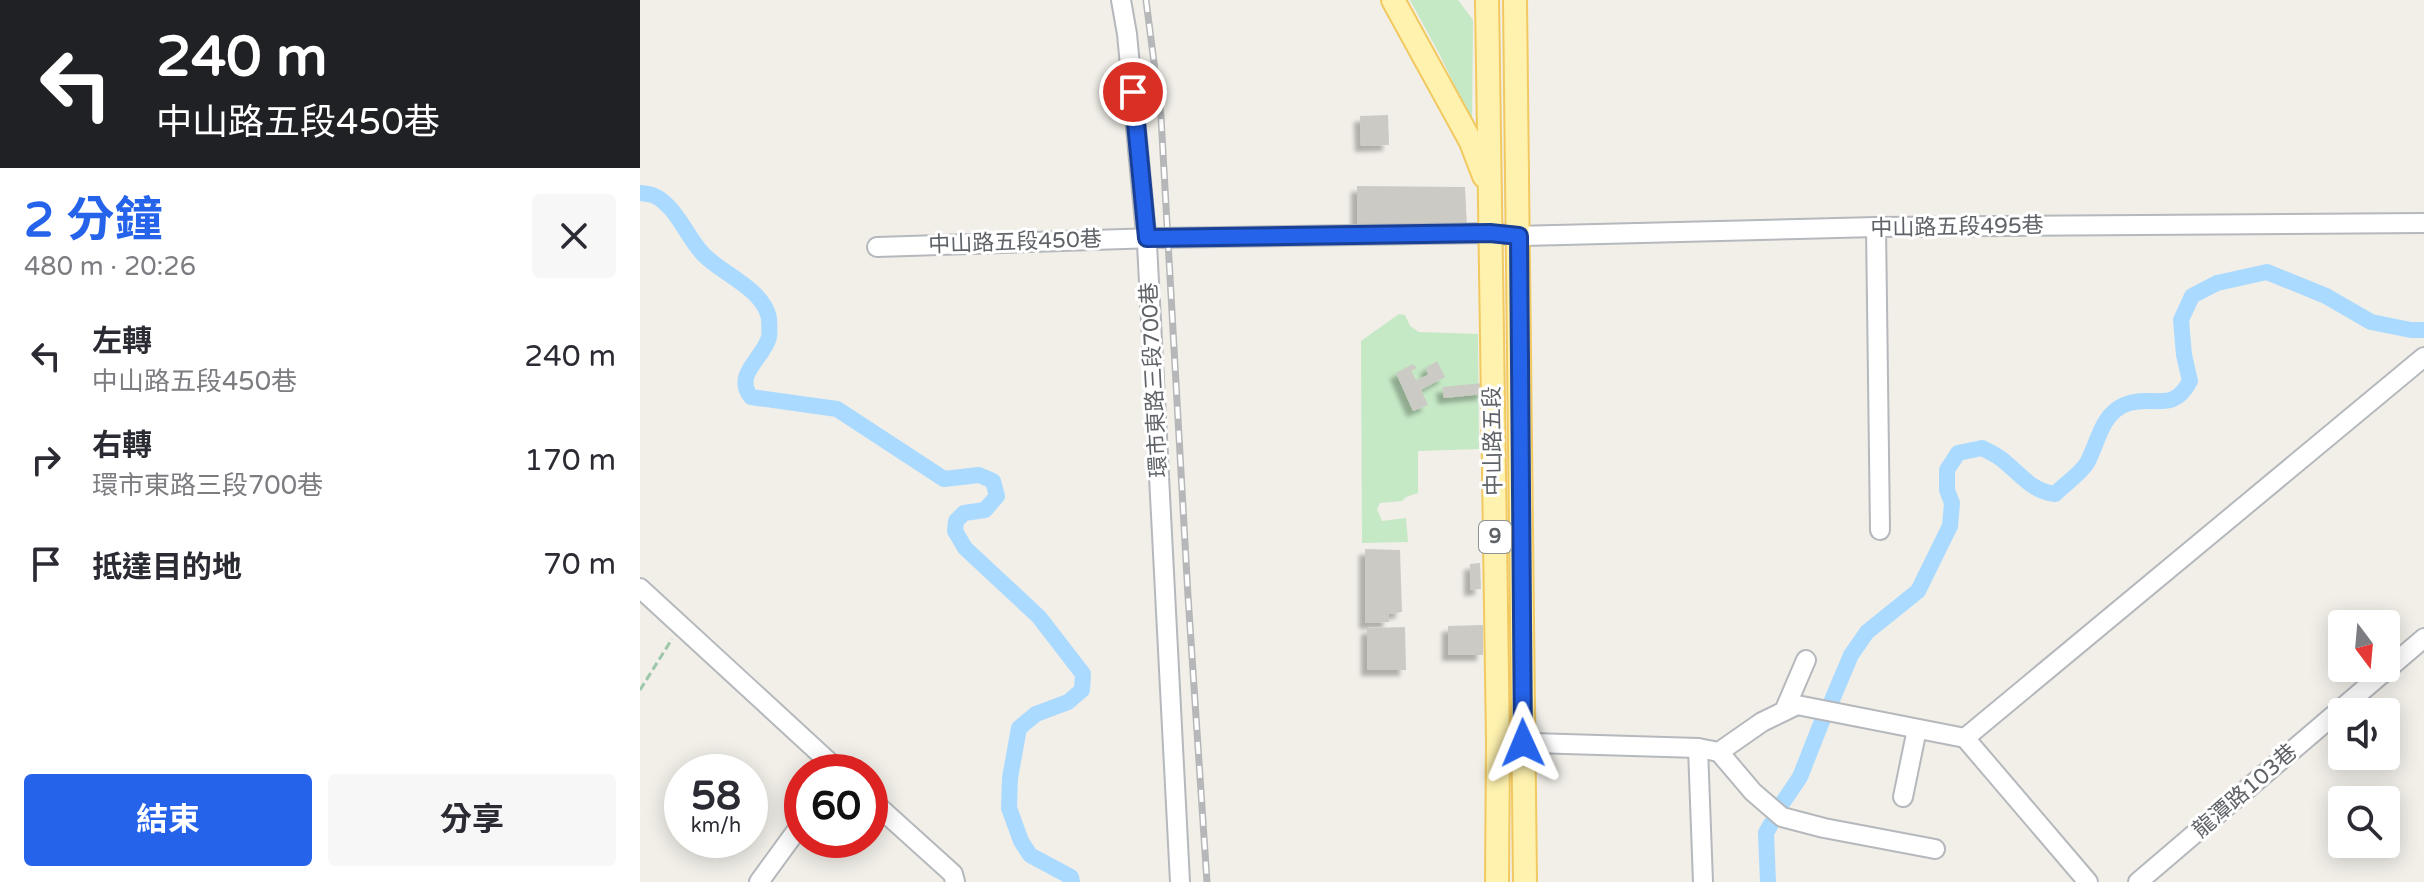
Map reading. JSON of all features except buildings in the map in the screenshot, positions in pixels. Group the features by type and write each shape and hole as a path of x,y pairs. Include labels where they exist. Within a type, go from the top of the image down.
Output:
{"main road":[{"path":"1380,0 1416,43"},
{"path":"1393,0 1471,142 1490,192"},
{"name":"9","path":"1490,0 1515,6"},
{"name":"中山路五段","path":"1490,0 1497,882"},
{"name":"中山路五段","path":"1515,6 1525,882"}],"street":[{"name":"環市東路三段700巷","path":"1121,0 1147,238 1180,882"},
{"name":"中山路五段495巷","path":"1490,233 1519,236 1876,227 2424,223"},
{"path":"1876,227 1880,530"},
{"name":"中山路五段450巷","path":"877,247 1147,238 1490,233"},
{"path":"1965,738 2424,357"},
{"path":"640,588 820,754"},
{"name":"龍潭路103巷","path":"2138,882 2424,638"},
{"path":"1785,709 1806,660"},
{"path":"1719,752 1762,722 1797,705 1965,738 2088,882"},
{"path":"1903,797 1917,729"},
{"path":"1498,742 1698,748 1719,752 1753,792 1782,817 1935,849"},
{"path":"1698,748 1703,882"},
{"path":"888,815 953,874 955,882"},
{"path":"759,882 784,848"}],"path":[{"path":"640,690 681,626"}],"green space":[{"path":"1410,0 1458,0 1473,20 1472,123 1440,55"},
{"path":"1399,314 1405,315 1410,326 1419,332 1478,334 1479,449 1418,451 1418,493 1402,501 1380,503 1377,509 1382,521 1406,518 1408,542 1362,543 1361,341"}],"waterway":[{"path":"640,193 655,196 664,202 704,255 751,291 765,308 769,318 769,335 766,345 747,373 746,389 751,397 837,409 944,479 979,475 993,481 997,496 985,510 964,513 956,521 955,531 965,548 1039,617 1083,674 1082,690 1068,702 1036,714 1019,728 1010,778 1009,808 1021,841 1030,855 1071,877 1072,882"},
{"path":"1832,700 1851,655 1867,632 1918,591 1950,526 1952,503 1947,490 1947,470 1958,453 1982,448 2000,458 2034,486 2055,494 2087,463 2110,415 2134,402 2169,400 2183,391 2190,381 2181,320 2192,296 2217,283 2267,272 2326,296 2371,322 2424,330"},
{"path":"1781,805 1800,777 1826,711"},
{"path":"1768,882 1766,833 1771,824"}],"railway":[{"path":"1146,0 1161,117 1207,882"}],"route":[{"path":"1133,92 1147,238 1490,233 1519,236 1523,743"}]}
